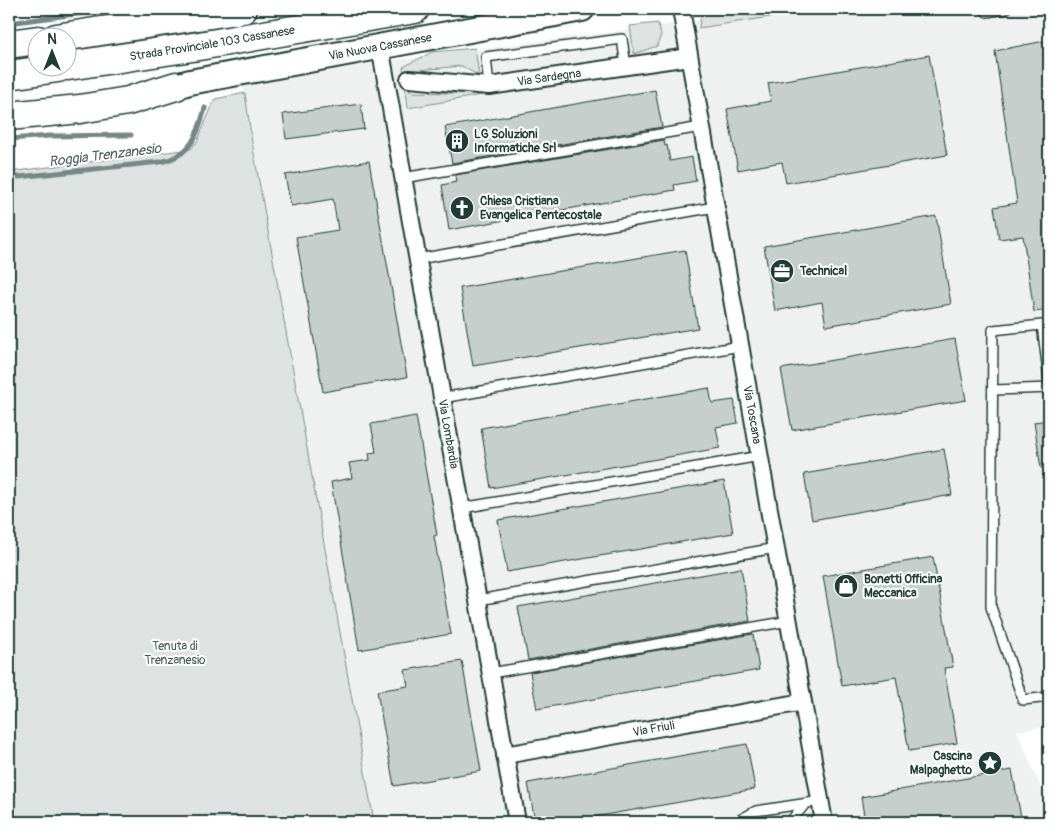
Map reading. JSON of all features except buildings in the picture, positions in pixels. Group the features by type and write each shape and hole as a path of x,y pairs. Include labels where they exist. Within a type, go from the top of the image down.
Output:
{"highway":[{"path":"78,35 243,9"},
{"name":"Strada Provinciale 103 Cassanese","path":"78,64 416,9"},
{"path":"9,44 28,41"},
{"path":"9,75 28,72"},
{"path":"9,116 80,109 128,101 176,86"}],"street":[{"name":"Via Nuova Cassanese","path":"176,86 582,9"},
{"name":"Via Toscana","path":"681,9 803,702 813,802 824,822"},
{"name":"Via Lombardia","path":"380,46 517,822"},
{"name":"Via Sardegna","path":"409,79 489,86 689,57"},
{"name":"Via Friuli","path":"505,755 803,702"}],"lane":[{"path":"987,12 1006,9"},
{"path":"489,86 486,57 622,39 626,66"},
{"path":"403,178 701,126"},
{"path":"418,259 715,207"},
{"path":"1049,380 1042,325 993,330 991,607 1023,700 1049,697"},
{"path":"442,398 740,346"},
{"path":"993,390 1049,388"},
{"path":"462,508 760,456"},
{"path":"478,600 776,548"},
{"path":"491,673 789,621"},
{"path":"736,822 756,811 813,802"},
{"path":"790,822 813,802"}],"shaded area":[{"path":"779,9 1049,9 1049,726 1017,731 1049,807 1049,822 370,822 242,80"}],"green space":[{"path":"707,9 822,9 699,28 700,19"},
{"path":"658,23 661,35 657,46 634,54 630,26"},
{"path":"475,48 479,76 462,66 409,71 410,92 487,94 408,108 403,67 432,52"},
{"name":"Tenuta di Trenzanesio","path":"245,93 252,142 374,822 9,822 9,172 191,149 197,142 215,99"}],"waterway":[{"path":"9,23 114,9"},
{"name":"Roggia Trenzanesio","path":"9,178 160,162 171,159 179,155 192,143 205,108"},
{"path":"9,139 50,136 131,135"}],"place":[{"name":"LG Soluzioni Informatiche Srl","path":"457,141"},
{"name":"Chiesa Cristiana Evangelica Pentecostale","path":"462,208"},
{"name":"Technical","path":"782,271"},
{"name":"Bonetti Officina Meccanica","path":"846,586"},
{"name":"Cascina Malpaghetto","path":"990,763"}]}
